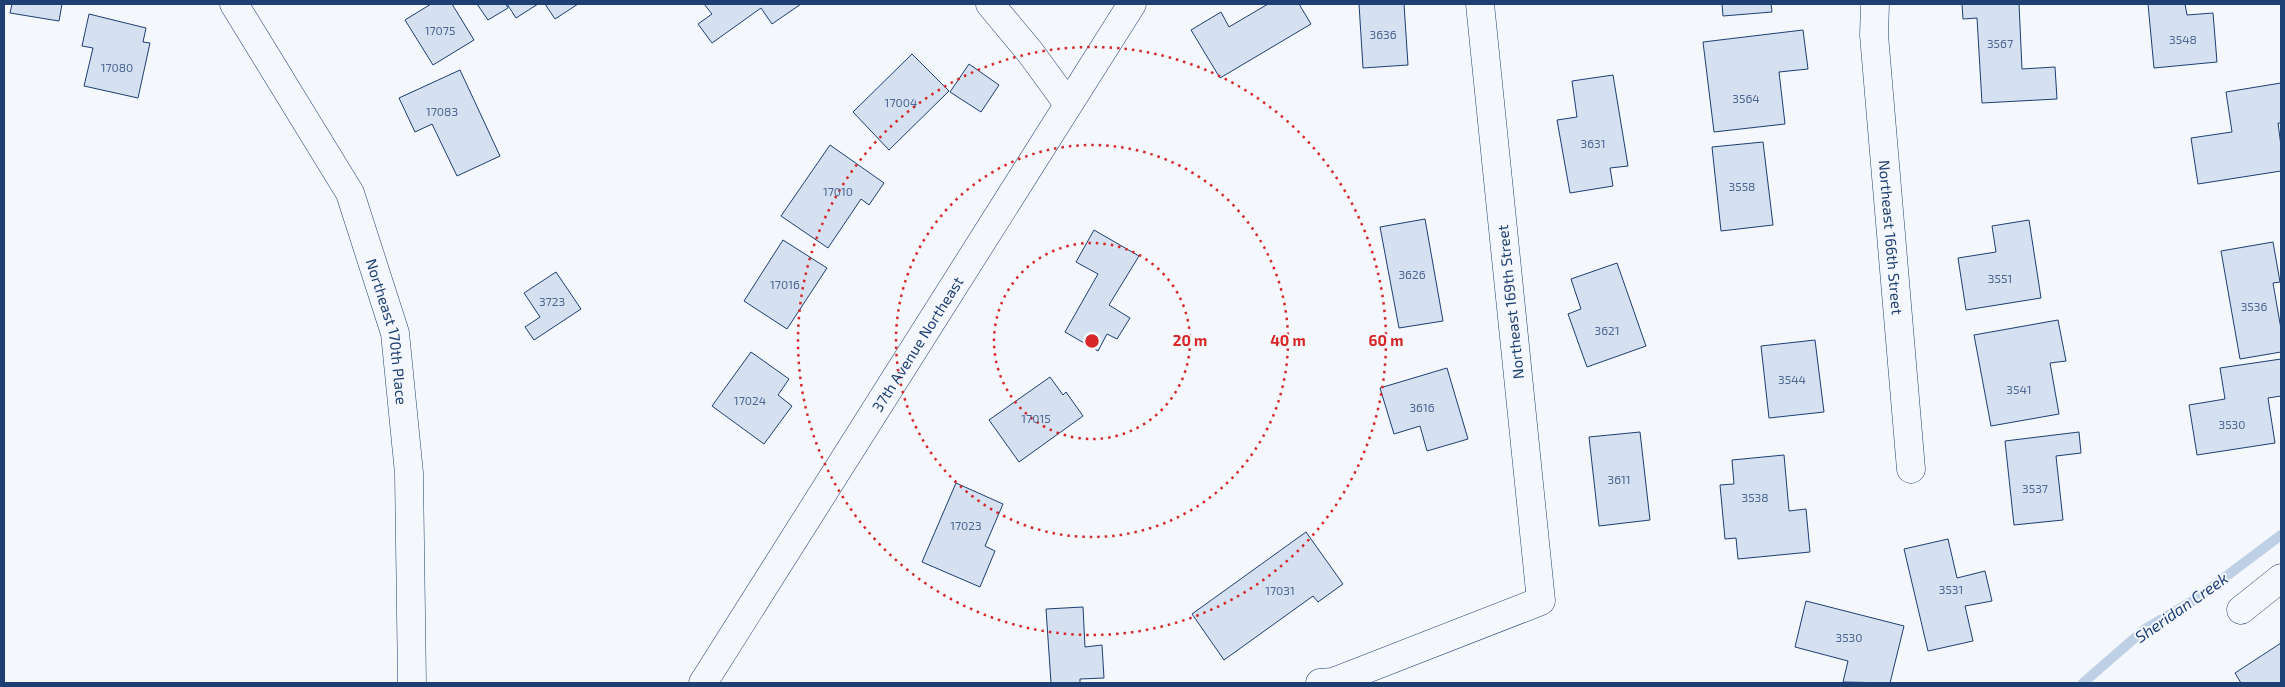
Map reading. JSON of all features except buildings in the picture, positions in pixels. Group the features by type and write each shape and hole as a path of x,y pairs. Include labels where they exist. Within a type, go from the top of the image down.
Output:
{"street":[{"path":"990,4 1030,52 1068,104"},
{"name":"37th Avenue Northeast","path":"704,683 1132,4"},
{"name":"Northeast 169th Street","path":"1320,683 1333,682 1541,601 1480,4"},
{"name":"Northeast 166th Street","path":"1876,4 1875,44 1911,469"},
{"name":"Northeast 170th Place","path":"244,8 350,193 395,333 409,473 412,683"},
{"path":"2241,610 2281,578"}],"waterway":[{"name":"Sheridan Creek","path":"2083,683 2145,629 2196,599 2281,535"}]}
